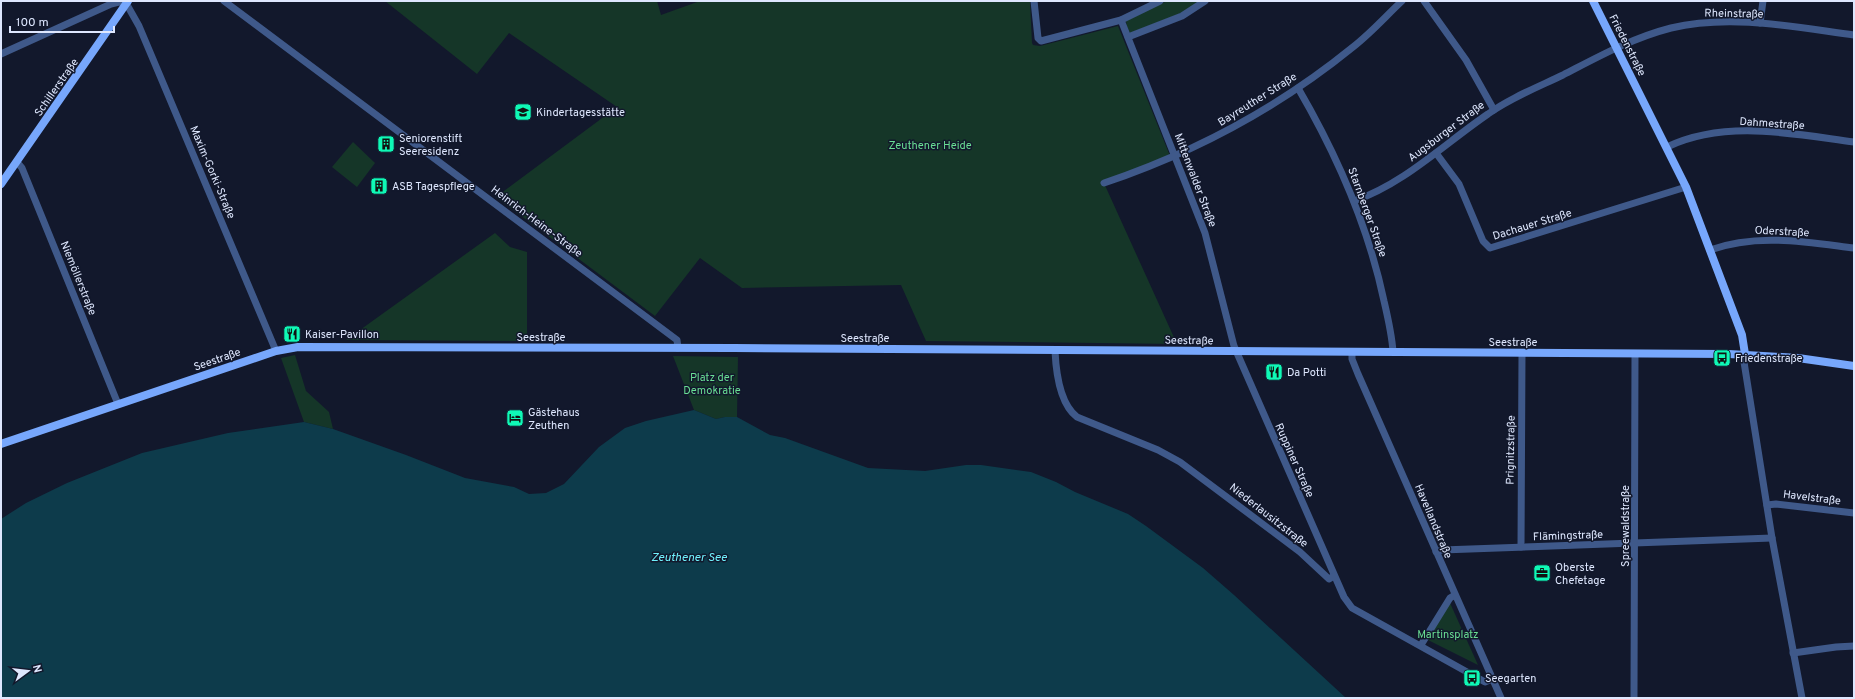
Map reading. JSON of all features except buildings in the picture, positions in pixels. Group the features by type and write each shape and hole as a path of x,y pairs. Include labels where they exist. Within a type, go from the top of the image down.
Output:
{"main road":[{"name":"Friedenstraße","path":"1593,1 1686,187 1742,335 1745,354"},
{"name":"Schillerstraße","path":"1,184 127,2"},
{"name":"Seestraße","path":"1,444 276,351 310,347 1745,354 1798,358 1854,366"}],"street":[{"name":"Heinrich-Heine-Straße","path":"224,1 677,340 678,348"},
{"path":"1034,1 1038,40 1075,33 1121,20 1160,1"},
{"path":"1128,37 1182,16 1205,1"},
{"name":"Bayreuther Straße","path":"1104,184 1149,168 1229,131 1298,88 1354,46 1402,1"},
{"path":"1424,1 1466,60 1494,110"},
{"path":"1760,23 1763,1"},
{"path":"1,54 111,4 127,2"},
{"name":"Maxim-Gorki-Straße","path":"127,2 142,33 276,351"},
{"name":"Mittenwalder Straße","path":"1121,20 1205,233 1236,352"},
{"name":"Rheinstraße","path":"1617,48 1654,33 1687,25 1719,22 1760,23 1854,35"},
{"name":"Augsburger Straße","path":"1354,201 1404,177 1494,110 1617,48"},
{"name":"Starnberger Straße","path":"1298,88 1328,142 1354,201 1375,263 1389,323 1393,352"},
{"name":"Dahmestraße","path":"1667,147 1710,134 1738,130 1776,132 1854,142"},
{"name":"Dachauer Straße","path":"1436,153 1459,184 1483,241 1486,246 1492,248 1686,187"},
{"name":"Niemöllerstraße","path":"17,162 22,168 118,404"},
{"name":"Oderstraße","path":"1710,250 1739,241 1764,239 1854,248"},
{"name":"Niederlausitzstraße","path":"1055,351 1058,377 1070,412 1077,417 1158,450 1178,460 1300,552 1329,579 1334,576"},
{"name":"Ruppiner Straße","path":"1236,352 1334,576"},
{"name":"Havellandstraße","path":"1352,352 1353,362 1501,698"},
{"name":"Prignitzstraße","path":"1521,547 1522,353"},
{"name":"Spreewaldstraße","path":"1634,698 1636,544 1635,354"},
{"name":"Friedenstraße","path":"1745,354 1744,362 1772,538 1802,698"},
{"name":"Havelstraße","path":"1767,505 1776,504 1854,513"},
{"name":"Flämingstraße","path":"1436,552 1442,550 1772,538"},
{"path":"1334,576 1344,597 1352,608 1421,645 1485,682 1492,679"},
{"path":"1421,645 1450,598 1455,595"},
{"path":"1793,653 1854,646"}],"green space":[{"name":"Zeuthener Heide","path":"385,1 657,1 661,15 700,1 1030,1 1032,43 1033,45 1040,46 1118,26 1170,156 1103,181 1177,344 926,341 901,285 742,288 700,258 655,316 496,197 617,107 509,33 477,74"},
{"path":"1167,1 1200,1 1179,14 1130,33 1126,21"},
{"path":"353,142 375,163 357,187 332,167"},
{"path":"495,233 510,247 527,252 527,341 346,340"},
{"path":"295,355 306,391 329,412 333,429 304,422 281,358"},
{"name":"Platz der Demokratie","path":"673,356 738,357 737,417 716,419 694,410"},
{"name":"Martinsplatz","path":"1450,603 1478,665 1428,640"}],"water":[{"name":"Zeuthener See","path":"694,410 716,419 737,417 770,435 785,438 868,468 925,471 966,465 981,465 1031,472 1056,482 1075,492 1128,514 1203,568 1346,698 1,698 1,519 26,503 67,483 142,453 228,433 304,422 333,429 465,478 514,487 529,494 546,493 564,484 599,447 625,428 646,421"}],"place":[{"name":"Kindertagesstätte","path":"523,112"},
{"name":"Seniorenstift Seeresidenz","path":"386,144"},
{"name":"ASB Tagespflege","path":"379,186"},
{"name":"Kaiser-Pavillon","path":"292,334"},
{"name":"Friedenstraße","path":"1722,358"},
{"name":"Da Potti","path":"1274,372"},
{"name":"Gästehaus Zeuthen","path":"515,418"},
{"name":"Oberste Chefetage","path":"1542,573"},
{"name":"Seegarten","path":"1472,678"}]}
